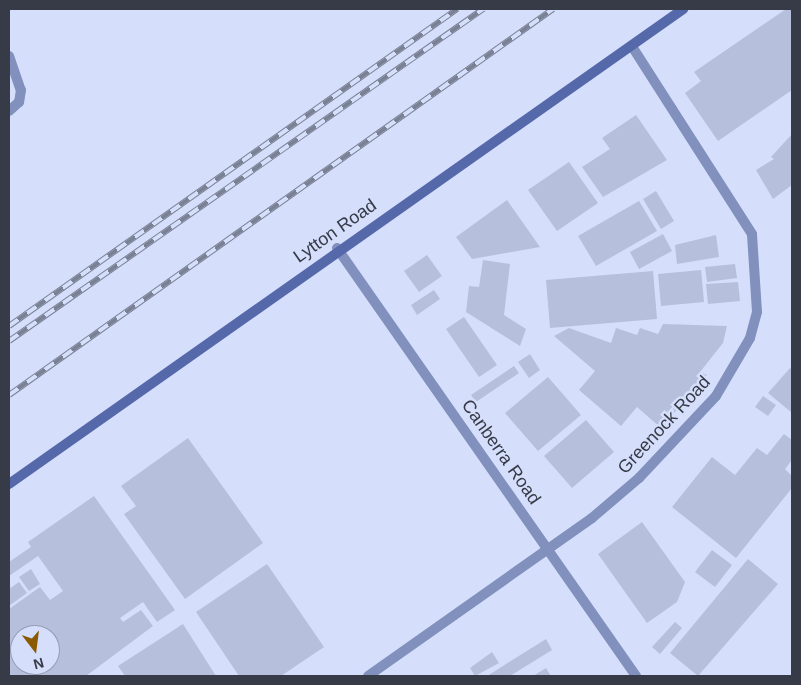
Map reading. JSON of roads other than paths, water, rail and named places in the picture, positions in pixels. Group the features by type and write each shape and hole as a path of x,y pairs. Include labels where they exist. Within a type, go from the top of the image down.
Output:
{"main road":[{"name":"Lytton Road","path":"9,484 337,248 632,46 682,9"}],"street":[{"name":"Greenock Road","path":"368,676 550,549 639,478 708,406 750,338 757,312 752,234 746,220 632,46"},
{"path":"9,56 21,90 19,102 9,111"},
{"name":"Canberra Road","path":"337,248 550,549 636,676"}],"railway":[{"path":"9,326 457,9"},
{"path":"9,341 483,9"},
{"path":"9,395 553,9"}]}
